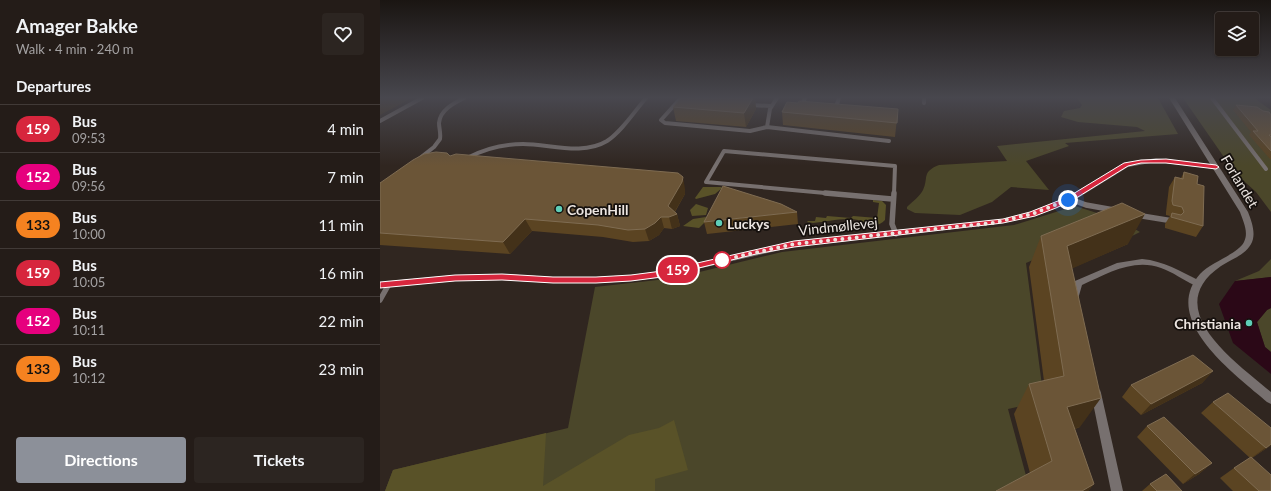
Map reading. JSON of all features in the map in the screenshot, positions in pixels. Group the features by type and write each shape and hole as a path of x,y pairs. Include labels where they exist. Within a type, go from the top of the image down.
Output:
{"street":[{"name":"Forlandet","path":"1187,121 1244,212 1249,227 1249,240 1240,252 1214,266 1197,283"},
{"name":"Vindmøllevej","path":"380,285 471,277 589,280 631,278 662,274 756,251 794,244 896,234 1003,221 1032,214 1070,199 1126,165 1141,161 1166,161 1216,167"},
{"path":"1077,309 1074,294 1078,283 1118,266 1135,261 1153,262 1164,266 1197,283 1193,291 1194,311 1202,331 1222,356 1271,399"},
{"path":"1094,386 1117,491"}],"lane":[{"path":"417,160 433,148 440,139 441,132 438,124 440,121"},
{"path":"462,160 476,153 502,146 522,144 575,149 592,147 608,140 625,121"},
{"path":"662,121 665,123 750,130 767,127 889,141"},
{"path":"767,127 768,121"},
{"path":"1229,121 1266,169"},
{"path":"892,199 706,182 724,151 895,166 892,199 892,224 896,234"},
{"path":"1070,199 1086,205 1123,212"},
{"path":"1131,214 1173,221"},
{"path":"380,300 389,284"}],"shaded area":[{"path":"1074,121 1171,121 1178,134 1065,143 1069,146 1026,161 1049,190 1011,187 992,202 960,215 915,213 907,209 907,207 923,190 926,176 930,170 939,165 1007,161 997,146 1145,131 1137,127"},
{"path":"1199,121 1271,121 1271,212 1256,192 1235,173"},
{"path":"703,187 722,188 715,194 696,199 695,198"},
{"path":"873,200 882,201 886,205 885,220 882,223 875,225 853,219 813,223 807,222 815,221 816,217 826,218 827,216 877,218 879,203 873,202"},
{"path":"696,204 708,208 706,215 692,216 690,210"},
{"path":"1075,206 1119,220 1140,232 1126,239 1106,229 1026,263 1044,401 1008,409 1028,483 1013,491 385,491 393,470 568,428 595,287 675,278 782,252 1014,225"},
{"path":"706,217 705,222 699,228 683,226 693,219"},
{"path":"1271,259 1271,277 1235,281 1259,271"},
{"name":"Christiania","path":"1271,277 1271,308 1267,310 1257,322 1265,347 1271,352 1271,374 1233,343 1219,304 1235,281"},
{"path":"1271,308 1271,352 1265,347 1257,322 1267,310"},
{"path":"674,420 688,470 655,479 655,491 385,491 393,470 546,433 543,486 629,435 659,428"}],"building":[{"path":"875,121 897,121 897,123"},
{"path":"1249,121 1271,121 1271,135 1269,135 1271,137 1271,151 1253,131 1258,131"},
{"path":"436,152 447,153 450,156 456,154 678,173 683,177 682,182 668,206 677,214 669,217 661,217 645,229 628,230 598,225 525,219 503,242 380,233 380,183 413,160 424,154"},
{"path":"1184,172 1198,176 1197,184 1204,186 1203,226 1171,217 1172,213 1181,215 1184,212 1182,207 1173,205 1172,201 1175,177 1183,179"},
{"path":"723,186 781,204 797,212 704,222"},
{"path":"1122,203 1145,214 1067,246 1101,398 1067,407 1094,484 1082,491 996,491 1052,461 1029,384 1064,376 1041,236"},
{"path":"1193,355 1213,371 1151,404 1131,385"},
{"path":"1228,393 1271,428 1271,444 1266,448 1213,402"},
{"path":"1164,417 1212,463 1195,474 1147,426"},
{"path":"1251,457 1271,475 1271,491 1259,491 1234,468"},
{"path":"1166,474 1182,491 1157,491 1150,484"}],"bus line":[{"name":"159","path":"380,285 455,278 502,277 553,280 596,280 662,274 756,251 794,244 952,228 1003,221 1032,214 1070,199 1126,165 1141,161 1156,160 1216,167"}],"place":[{"name":"CopenHill","path":"559,209"},
{"name":"Luckys","path":"719,223"},
{"name":"Christiania","path":"1249,323"}],"route":[{"path":"722,260 756,251 794,244 993,223 1032,214 1068,200"}]}
